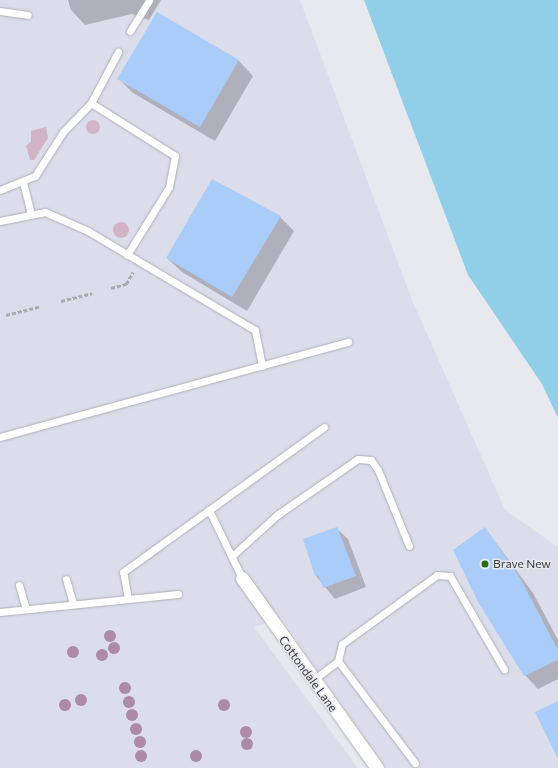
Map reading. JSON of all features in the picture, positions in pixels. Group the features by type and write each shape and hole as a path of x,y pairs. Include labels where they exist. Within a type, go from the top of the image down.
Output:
{"street":[{"name":"Cottondale Lane","path":"242,578 376,768"}],"lane":[{"path":"130,30 149,0"},
{"path":"0,11 28,15"},
{"path":"0,190 35,176 63,132 90,103 118,52"},
{"path":"90,103 175,156 168,187 127,255"},
{"path":"23,182 32,214"},
{"path":"0,221 45,212 88,231 255,330 262,366"},
{"path":"0,438 348,342"},
{"path":"128,599 123,572 324,427"},
{"path":"232,556 277,515 358,459 370,460 378,470 409,546"},
{"path":"209,510 242,578"},
{"path":"313,680 338,661 342,644 437,575 450,576 504,669"},
{"path":"66,579 73,604"},
{"path":"19,585 26,609"},
{"path":"0,612 178,594"},
{"path":"338,661 415,763"}],"path":[{"path":"112,288 126,284 134,272"},
{"path":"61,301 92,293"},
{"path":"6,315 41,306"}],"shaded area":[{"path":"0,0 300,0 412,300 505,510 558,547 558,768 386,768 281,618 254,627 358,768 0,768"},
{"path":"90,120 96,120 100,124 100,130 96,134 90,134 86,130 86,124"},
{"path":"46,127 48,138 34,160 30,160 26,146 31,141 31,131"},
{"path":"118,222 124,222 129,227 127,236 124,238 118,238 113,233 113,227"}],"water":[{"path":"364,0 558,0 558,418 542,384 468,275"}],"building":[{"path":"157,12 239,60 200,127 117,79"},
{"path":"212,179 281,216 232,297 166,258"},
{"path":"337,527 356,576 323,588 318,575 315,576 303,539"},
{"path":"485,527 520,578 558,650 558,660 524,676 478,602 453,550"},
{"path":"558,701 558,759 535,712"}],"place":[{"name":"Brave New","path":"485,564"}]}
